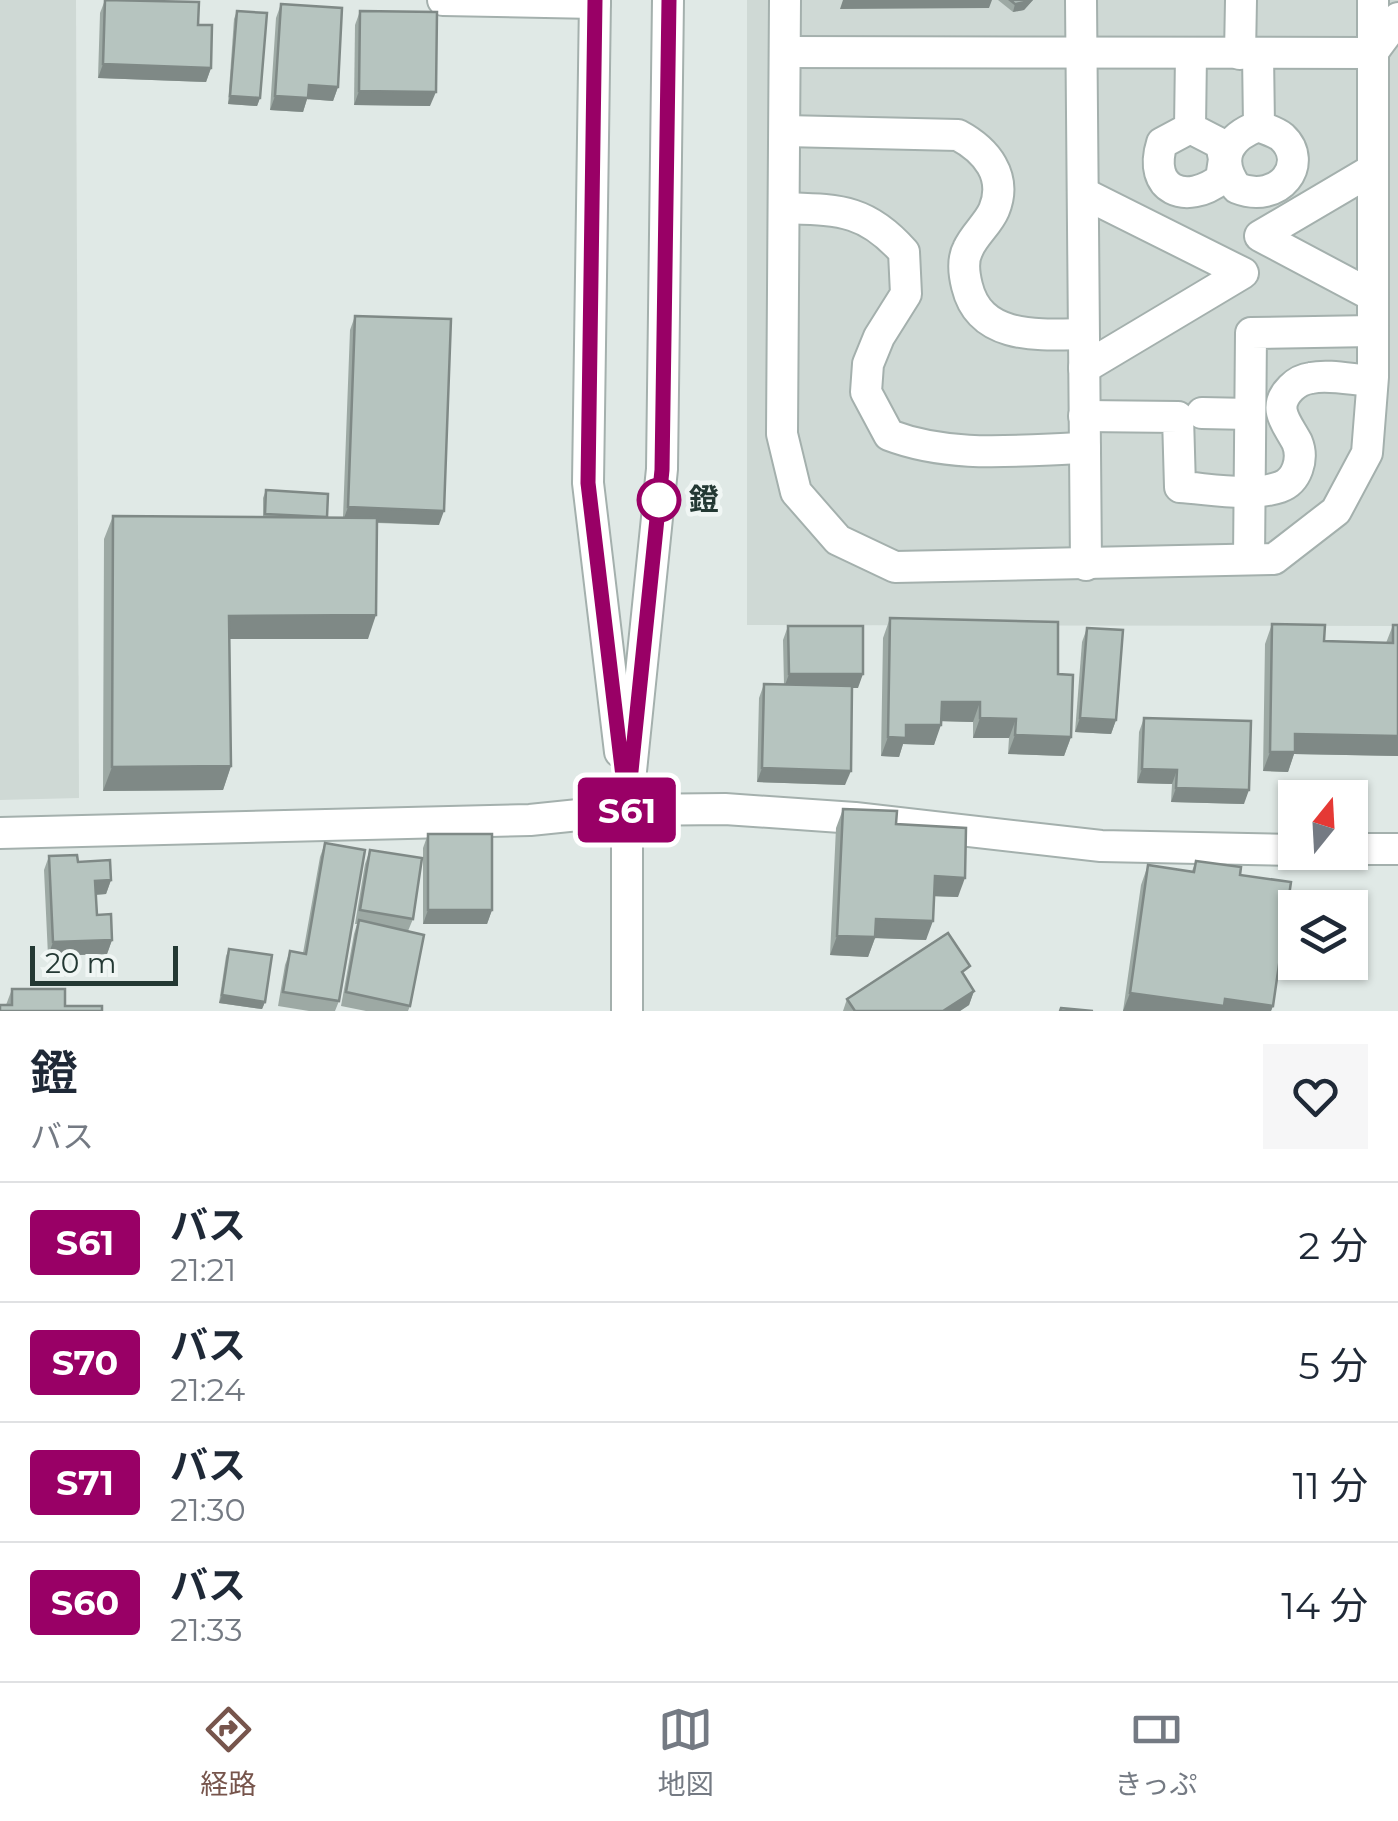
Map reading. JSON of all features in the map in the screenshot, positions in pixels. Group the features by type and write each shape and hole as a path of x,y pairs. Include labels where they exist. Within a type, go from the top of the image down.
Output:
{"street":[{"path":"443,0 595,2 588,483 627,810"},
{"path":"626,1011 627,810 662,470 668,0"},
{"path":"785,0 782,434 796,492 838,540 895,567 1274,559 1336,511 1368,454 1373,331 1373,0"},
{"path":"1082,0 1086,565"},
{"path":"1241,0 1259,126"},
{"path":"1372,54 1398,18"},
{"path":"785,52 1372,54"},
{"path":"1190,54 1190,128"},
{"path":"1190,128 1162,143 1158,168 1172,189 1188,194 1207,190 1221,180 1224,159 1230,142 1259,126 1282,137 1290,150 1292,163 1286,179 1278,188 1264,193 1237,188 1228,177 1224,159 1221,144 1190,128"},
{"path":"785,131 958,135 980,147 992,166 998,191 993,212 966,250 964,270 972,301 986,321 1011,331 1084,334"},
{"path":"1372,170 1260,236 1372,296"},
{"path":"1083,192 1243,273 1084,368"},
{"path":"784,208 861,216 885,230 904,252 906,294 868,364 866,392 889,435 922,448 1085,448"},
{"path":"1248,559 1251,334 1373,331"},
{"path":"1084,416 1178,417 1180,487 1250,491 1278,488 1296,475 1300,452 1282,419 1280,404 1288,391 1313,377 1372,380"},
{"path":"1202,413 1250,414"},
{"path":"0,832 530,820 627,810 726,808 1100,846 1278,850"},
{"path":"1368,850 1398,849"}],"shaded area":[{"path":"0,0 76,0 79,798 0,800"},
{"path":"747,0 1398,0 1398,626 747,625"}],"building":[{"path":"105,0 199,2 198,25 212,25 211,68 103,64"},
{"path":"281,4 342,8 338,87 309,85 308,98 275,96"},
{"path":"237,11 267,13 260,98 230,96"},
{"path":"360,11 437,12 436,92 359,91"},
{"path":"355,316 451,319 444,511 348,507"},
{"path":"266,490 328,494 327,517 265,514"},
{"path":"113,516 377,518 376,615 229,616 231,766 112,767"},
{"path":"890,618 1058,622 1058,674 1073,675 1071,737 1015,735 1016,719 980,718 980,702 942,702 941,725 906,725 906,738 888,737"},
{"path":"1272,624 1325,625 1324,641 1393,643 1393,625 1398,625 1398,736 1295,734 1295,752 1270,752"},
{"path":"788,626 863,626 863,674 789,674"},
{"path":"1087,628 1123,630 1116,720 1080,718"},
{"path":"764,684 852,686 851,771 762,768"},
{"path":"1144,718 1251,721 1249,790 1176,788 1177,770 1142,769"},
{"path":"843,809 897,811 896,824 966,828 965,878 935,876 933,921 876,919 875,937 837,936"},
{"path":"428,834 492,834 492,910 428,910"},
{"path":"325,843 365,850 339,1001 283,992 290,951 306,954"},
{"path":"370,850 422,858 413,919 360,910"},
{"path":"77,855 78,862 110,860 111,880 95,881 97,915 111,914 112,940 53,942 49,856"},
{"path":"1196,861 1241,867 1240,875 1291,882 1290,890 1278,890 1278,972 1273,1006 1225,999 1224,1006 1130,993 1148,865 1194,872"},
{"path":"359,920 424,935 410,1006 346,992"},
{"path":"948,933 970,966 962,972 974,991 943,1011 855,1011 847,999"},
{"path":"229,949 272,955 265,1002 222,995"},
{"path":"12,989 65,989 65,1006 102,1006 102,1011 0,1011 0,1005 12,1005"}],"bus line":[{"name":"S61","path":"595,0 588,483 627,810 662,470 669,0"}],"place":[{"name":"鐙","path":"659,500"}]}
